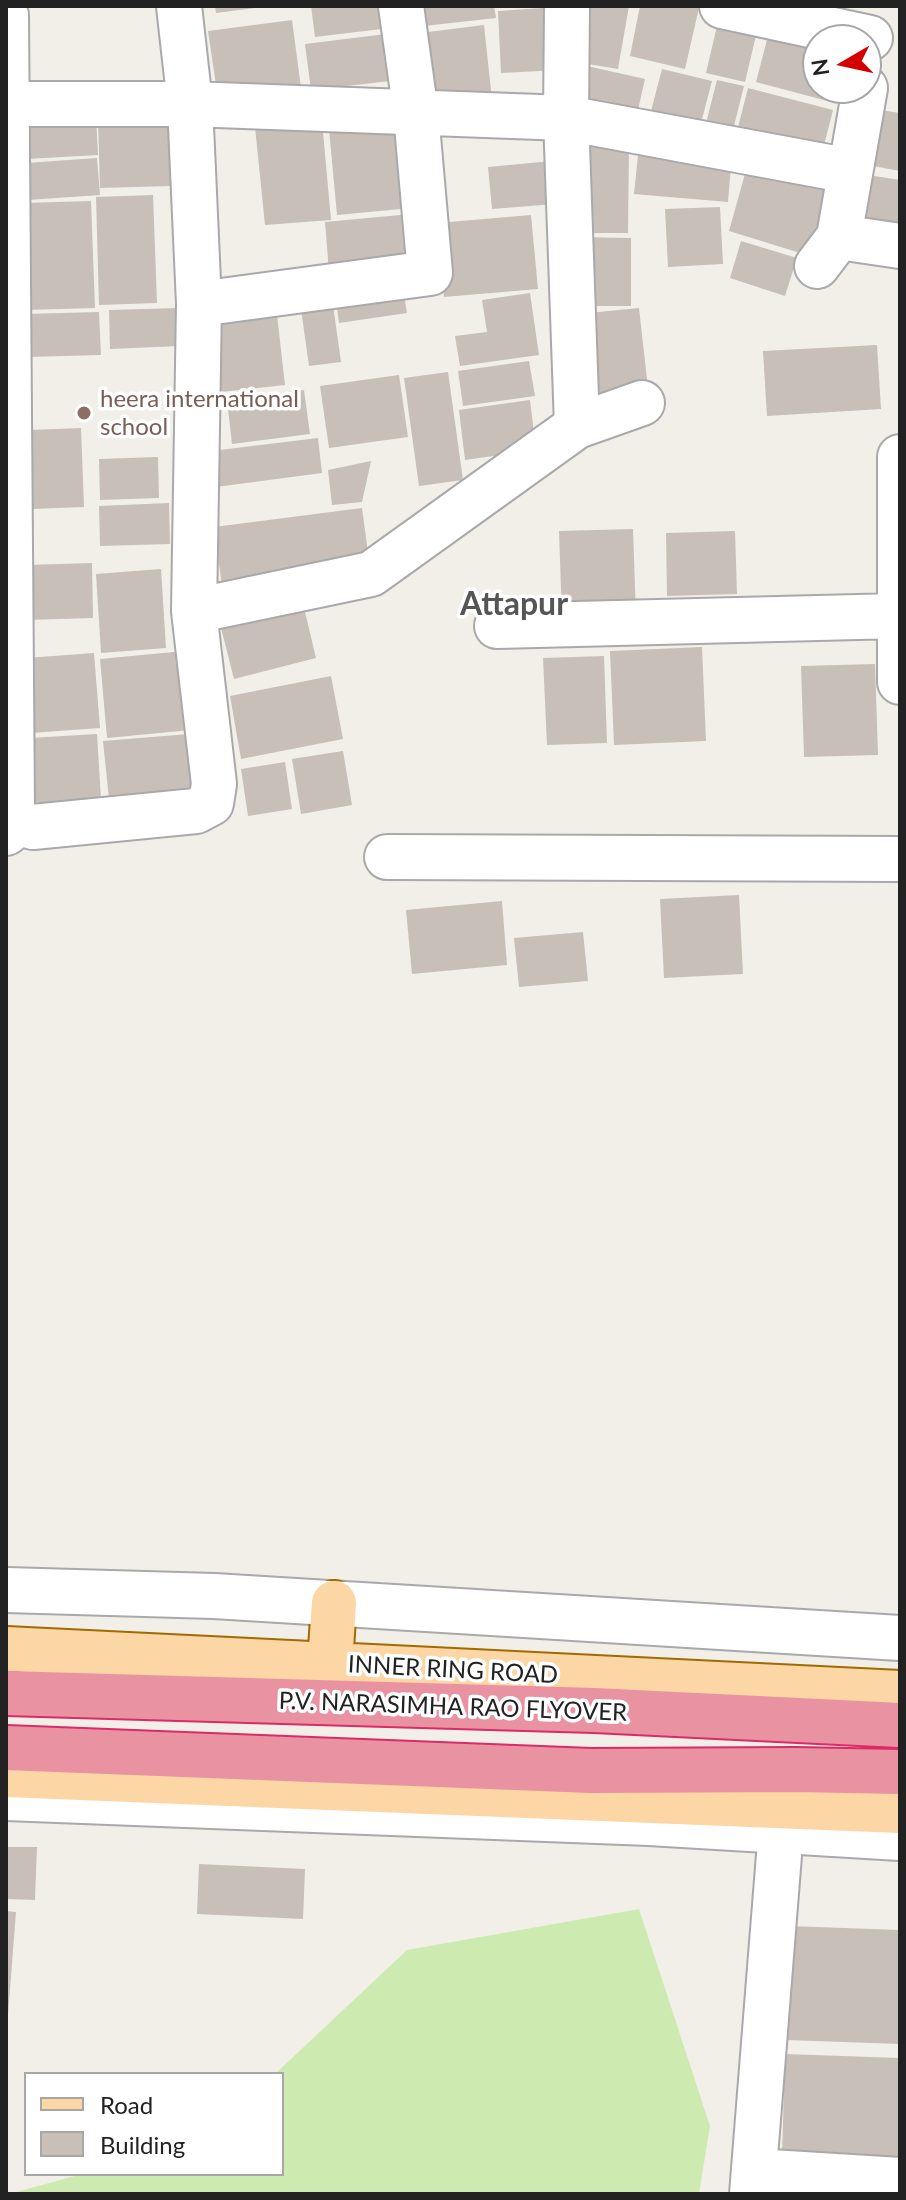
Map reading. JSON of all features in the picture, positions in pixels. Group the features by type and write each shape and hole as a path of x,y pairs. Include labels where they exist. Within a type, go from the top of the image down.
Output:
{"highway":[{"name":"P.V. NARASIMHA RAO FLYOVER","path":"6,1693 594,1710 900,1725"},
{"path":"6,1748 591,1771 900,1772"}],"main road":[{"path":"330,1664 334,1603"},
{"name":"INNER RING ROAD","path":"6,1649 900,1693"},
{"path":"6,1775 353,1790 782,1818 900,1811"}],"street":[{"path":"6,15 12,828 196,811 211,803 214,784 194,611 199,304 190,104 179,6"},
{"path":"199,304 430,273 416,114 401,6"},
{"path":"567,6 566,118 577,426"},
{"path":"722,6 802,24"},
{"path":"6,104 190,104 566,118 850,171"},
{"path":"862,104 850,171 828,252 900,246"},
{"path":"194,611 371,574 577,426 642,403"},
{"path":"900,457 900,682"},
{"path":"497,626 898,616"},
{"path":"387,857 900,859"},
{"path":"6,1590 214,1596 900,1638"},
{"path":"6,1798 782,1818 900,1838"},
{"path":"782,1818 753,2182 900,2180"}],"green space":[{"path":"639,1909 710,2126 699,2194 9,2194 75,2176 284,2176 284,2072 277,2072 407,1950"}],"building":[{"path":"215,6 255,6 255,8 216,13"},
{"path":"311,6 387,6 390,28 315,37"},
{"path":"413,6 494,6 496,18 415,27"},
{"path":"591,6 629,6 618,69 582,63"},
{"path":"640,6 699,8 685,69 630,56"},
{"path":"557,7 560,70 501,73 498,11"},
{"path":"720,13 759,23 745,82 706,73"},
{"path":"292,20 301,88 218,99 208,31"},
{"path":"484,25 492,100 421,108 412,34"},
{"path":"770,28 802,36 802,94 756,82"},
{"path":"394,33 399,80 311,90 305,44"},
{"path":"587,66 645,79 638,110 579,96"},
{"path":"662,69 712,81 701,123 651,111"},
{"path":"717,80 744,86 732,134 705,127"},
{"path":"748,88 833,110 822,153 737,131"},
{"path":"867,108 900,113 900,171 857,163"},
{"path":"96,115 98,155 26,159 24,119"},
{"path":"169,117 171,186 100,188 98,119"},
{"path":"322,121 331,220 265,225 255,127"},
{"path":"414,122 422,207 337,215 329,129"},
{"path":"576,143 629,144 628,233 575,233"},
{"path":"639,146 732,154 728,202 634,194"},
{"path":"750,156 832,180 810,256 729,231"},
{"path":"97,158 100,195 28,200 25,163"},
{"path":"552,161 555,204 492,209 488,167"},
{"path":"856,173 900,180 900,228 849,219"},
{"path":"153,195 157,303 99,305 96,197"},
{"path":"91,201 95,308 26,310 23,203"},
{"path":"720,207 723,264 668,267 665,209"},
{"path":"411,214 416,264 329,272 325,222"},
{"path":"531,215 538,289 444,297 437,223"},
{"path":"579,237 631,238 631,306 578,306"},
{"path":"741,241 797,258 785,296 730,278"},
{"path":"402,283 407,313 339,323 335,292"},
{"path":"530,293 539,355 460,366 455,336 487,332 482,300"},
{"path":"332,298 341,362 309,366 300,302"},
{"path":"276,306 285,385 212,393 204,313"},
{"path":"179,308 180,346 110,349 109,310"},
{"path":"639,308 649,397 588,404 578,314"},
{"path":"99,312 101,355 27,357 25,314"},
{"path":"877,345 881,409 767,416 763,351"},
{"path":"529,361 535,396 463,406 458,371"},
{"path":"448,372 463,480 419,486 404,378"},
{"path":"399,375 408,437 329,448 320,386"},
{"path":"304,390 310,434 232,444 227,400"},
{"path":"530,400 536,450 465,460 459,410"},
{"path":"81,428 84,507 32,509 30,430"},
{"path":"318,438 322,473 216,487 211,451"},
{"path":"158,457 159,498 100,500 99,459"},
{"path":"371,461 362,502 332,505 328,470"},
{"path":"169,503 170,544 100,546 99,506"},
{"path":"362,508 369,560 223,593 214,527"},
{"path":"633,529 636,617 562,619 559,531"},
{"path":"735,531 737,594 667,596 666,533"},
{"path":"92,563 93,618 27,620 26,565"},
{"path":"161,569 166,648 101,653 96,574"},
{"path":"301,595 316,658 234,679 218,616"},
{"path":"702,647 706,741 614,745 610,651"},
{"path":"184,651 191,730 107,738 100,659"},
{"path":"94,653 100,728 31,733 26,658"},
{"path":"604,656 607,743 547,745 543,658"},
{"path":"875,664 878,755 804,757 801,666"},
{"path":"331,676 343,739 241,759 230,696"},
{"path":"97,734 102,815 34,819 29,738"},
{"path":"189,734 196,810 111,818 103,741"},
{"path":"343,751 352,805 301,814 292,759"},
{"path":"285,762 292,809 248,816 241,769"},
{"path":"739,895 743,974 664,978 660,899"},
{"path":"502,901 507,965 412,974 406,910"},
{"path":"583,932 588,981 519,987 514,938"},
{"path":"6,1847 37,1847 35,1900 6,1899"},
{"path":"199,1864 305,1869 303,1919 197,1914"},
{"path":"6,1911 16,1912 8,2015 6,2015"},
{"path":"789,1926 900,1930 900,2044 786,2040"},
{"path":"785,2054 900,2058 900,2159 782,2156"}],"place":[{"name":"heera international school","path":"84,413"}],"district":[{"name":"Attapur","path":"514,605"}]}
